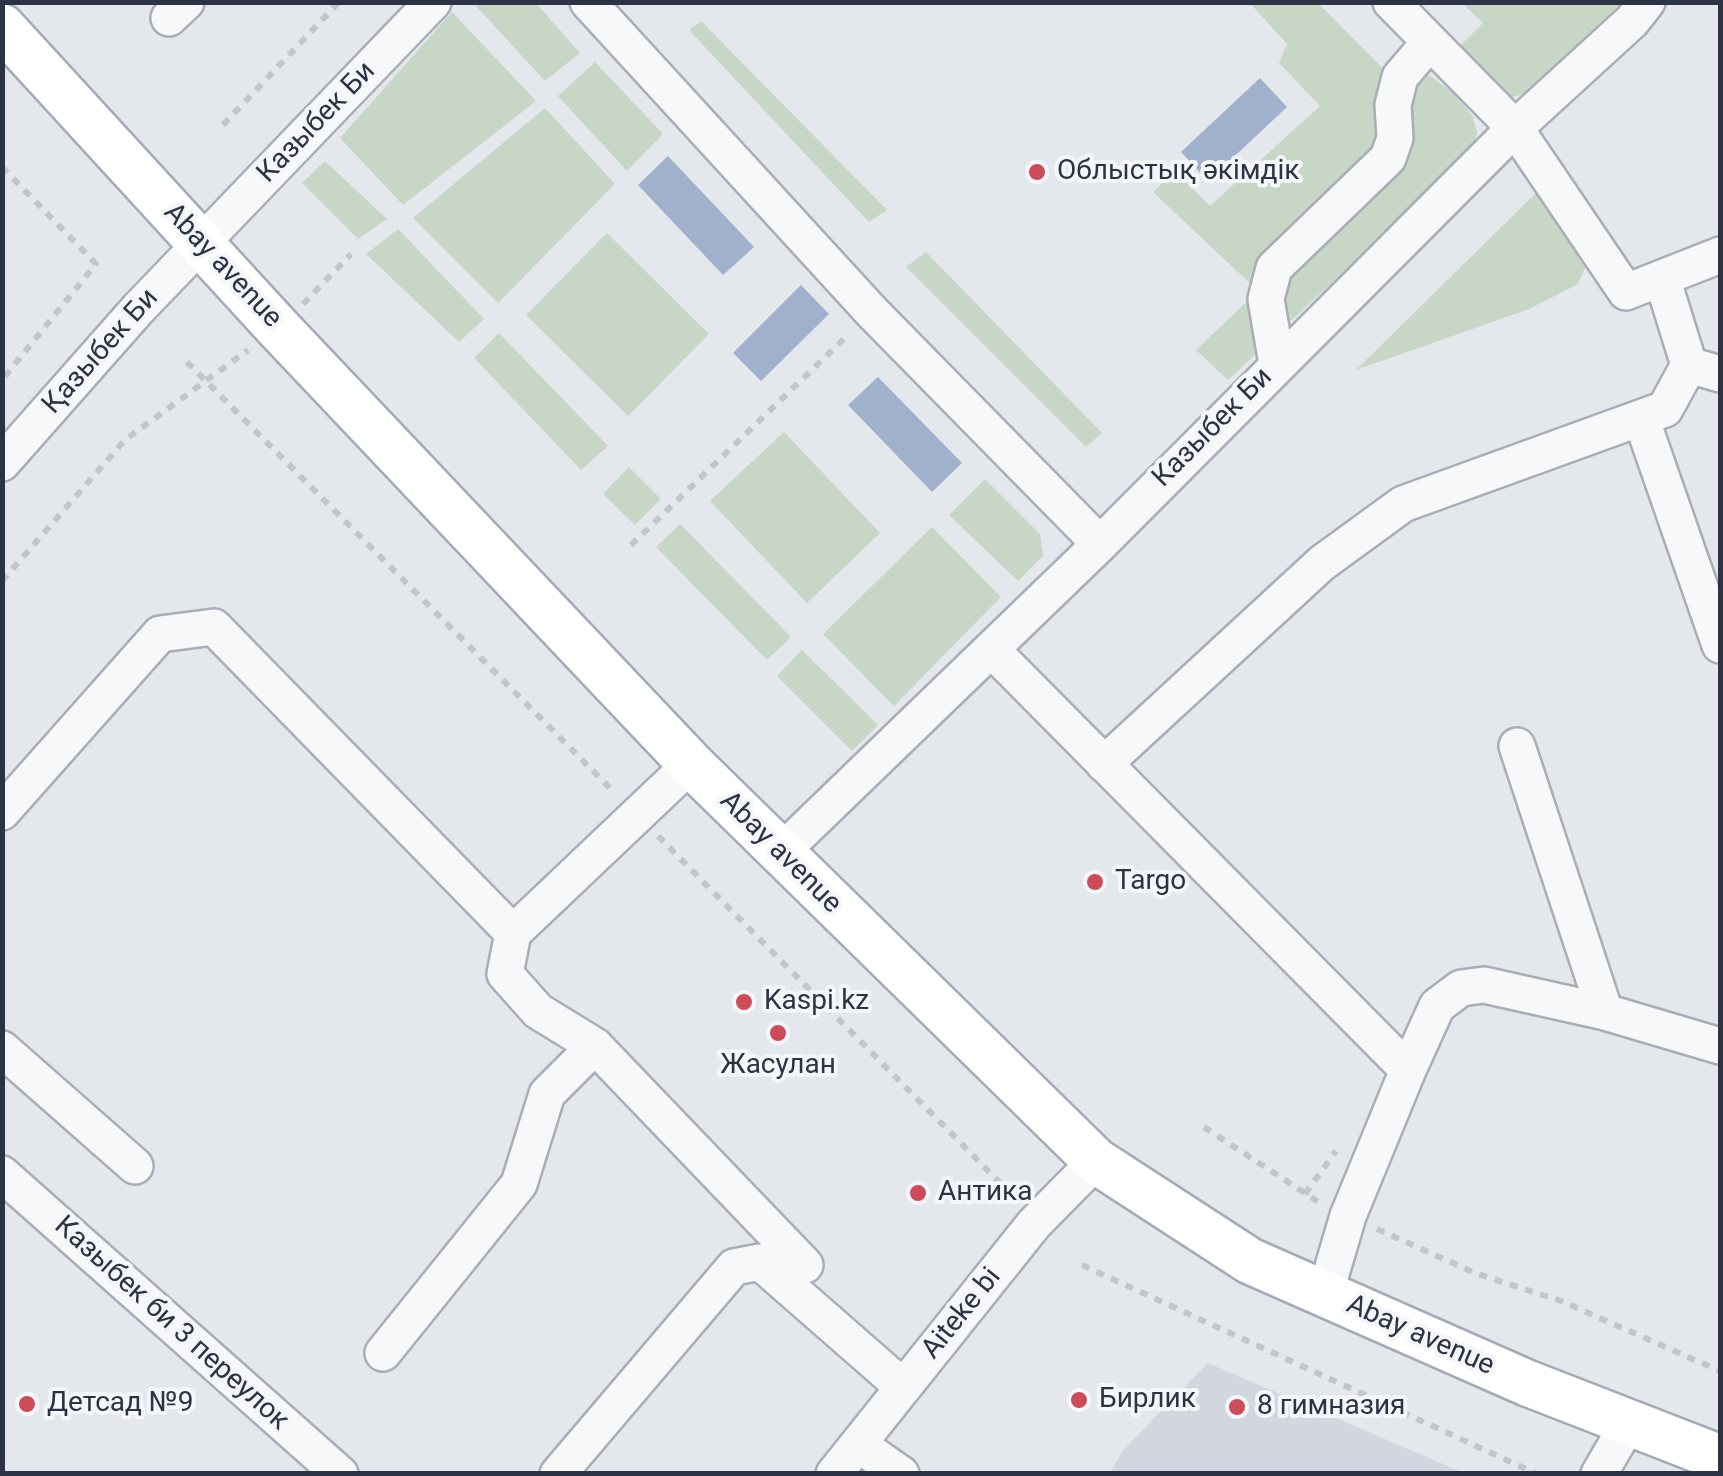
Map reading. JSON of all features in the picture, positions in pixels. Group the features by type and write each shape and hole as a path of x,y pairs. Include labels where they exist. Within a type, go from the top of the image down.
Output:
{"main road":[{"name":"Abay avenue","path":"2,27 279,329 691,764 1096,1162 1250,1261 1628,1424 1720,1458"}],"street":[{"name":"Казыбек Би","path":"202,242 432,2"},
{"path":"588,2 872,312 1100,544"},
{"path":"1391,2 1515,128 1626,292 1720,255"},
{"name":"Казыбек Би","path":"780,854 1100,544 1276,364 1515,128 1632,21 1647,2"},
{"path":"1276,364 1266,299 1274,268 1388,158 1395,138 1393,105 1400,77 1429,43"},
{"name":"Қазыбек Би","path":"2,463 202,242"},
{"path":"1104,764 1322,563 1404,504 1665,409 1704,370 1662,278"},
{"path":"1641,418 1720,646"},
{"path":"2,812 160,634 214,627 513,933"},
{"path":"992,650 1408,1070"},
{"path":"1517,746 1605,1012"},
{"path":"691,764 513,933 504,974 538,1010 595,1046 805,1265"},
{"path":"1325,1294 1348,1216 1408,1070 1437,1006 1461,988 1484,985 1605,1012 1720,1046"},
{"path":"383,1353 519,1184 547,1094 595,1046"},
{"path":"2,1049 135,1166"},
{"name":"Aiteke bi","path":"834,1474 1034,1224 1096,1162"},
{"name":"Казыбек би 3 переулок","path":"2,1174 340,1474"},
{"path":"558,1474 734,1267 760,1262 903,1387"},
{"path":"1599,1474 1628,1424"},
{"path":"858,1444 901,1474"}],"path":[{"path":"223,125 339,2"},
{"path":"2,167 96,264 2,380"},
{"path":"2,581 125,440 279,329 351,254"},
{"path":"630,545 872,312"},
{"path":"186,362 623,800"},
{"path":"650,828 1012,1195"},
{"path":"1204,1127 1305,1194 1348,1216 1475,1273 1561,1301 1720,1370"},
{"path":"1082,1265 1537,1474"}],"shaded area":[{"name":"8 гимназия","path":"1208,1363 1464,1473 1110,1473 1123,1450"}],"green space":[{"path":"536,3 580,53 545,81 476,6"},
{"path":"1250,3 1318,3 1408,94 1429,75 1453,93 1472,115 1477,132 1474,149 1228,380 1196,350 1258,291 1153,192 1175,171 1210,206 1320,106 1279,63 1287,44"},
{"path":"1462,3 1625,3 1532,92 1512,97 1466,59 1461,45 1483,23"},
{"path":"452,12 536,101 403,205 340,138"},
{"path":"701,21 887,210 869,222 689,30"},
{"path":"595,62 663,134 627,171 558,96"},
{"path":"545,108 615,184 498,303 413,218"},
{"path":"325,161 387,219 358,239 302,183"},
{"path":"1541,188 1585,268 1578,284 1529,309 1356,370"},
{"path":"398,229 484,319 459,342 366,254"},
{"path":"607,233 709,334 628,416 526,315"},
{"path":"926,252 1102,433 1086,447 906,267"},
{"path":"499,333 608,446 581,470 474,358"},
{"path":"784,432 880,533 807,603 710,501"},
{"path":"629,467 661,499 635,525 603,494"},
{"path":"985,479 1040,534 1043,556 1018,581 949,515"},
{"path":"680,524 791,637 767,660 656,547"},
{"path":"932,527 1001,597 894,706 823,634"},
{"path":"802,650 878,725 852,751 777,676"}],"water":[{"path":"1260,78 1287,107 1208,181 1181,152"},
{"path":"668,156 754,247 723,275 638,185"},
{"path":"801,285 829,314 761,381 733,353"},
{"path":"878,377 962,463 932,492 848,405"}],"place":[{"name":"Облыстық әкімдік","path":"1037,172"},
{"name":"Targo","path":"1095,882"},
{"name":"Kaspi.kz","path":"744,1002"},
{"name":"Жасулан","path":"778,1033"},
{"name":"Антика","path":"918,1193"},
{"name":"Бирлик","path":"1079,1400"},
{"name":"Детсад №9","path":"27,1404"},
{"name":"8 гимназия","path":"1237,1407"}]}
